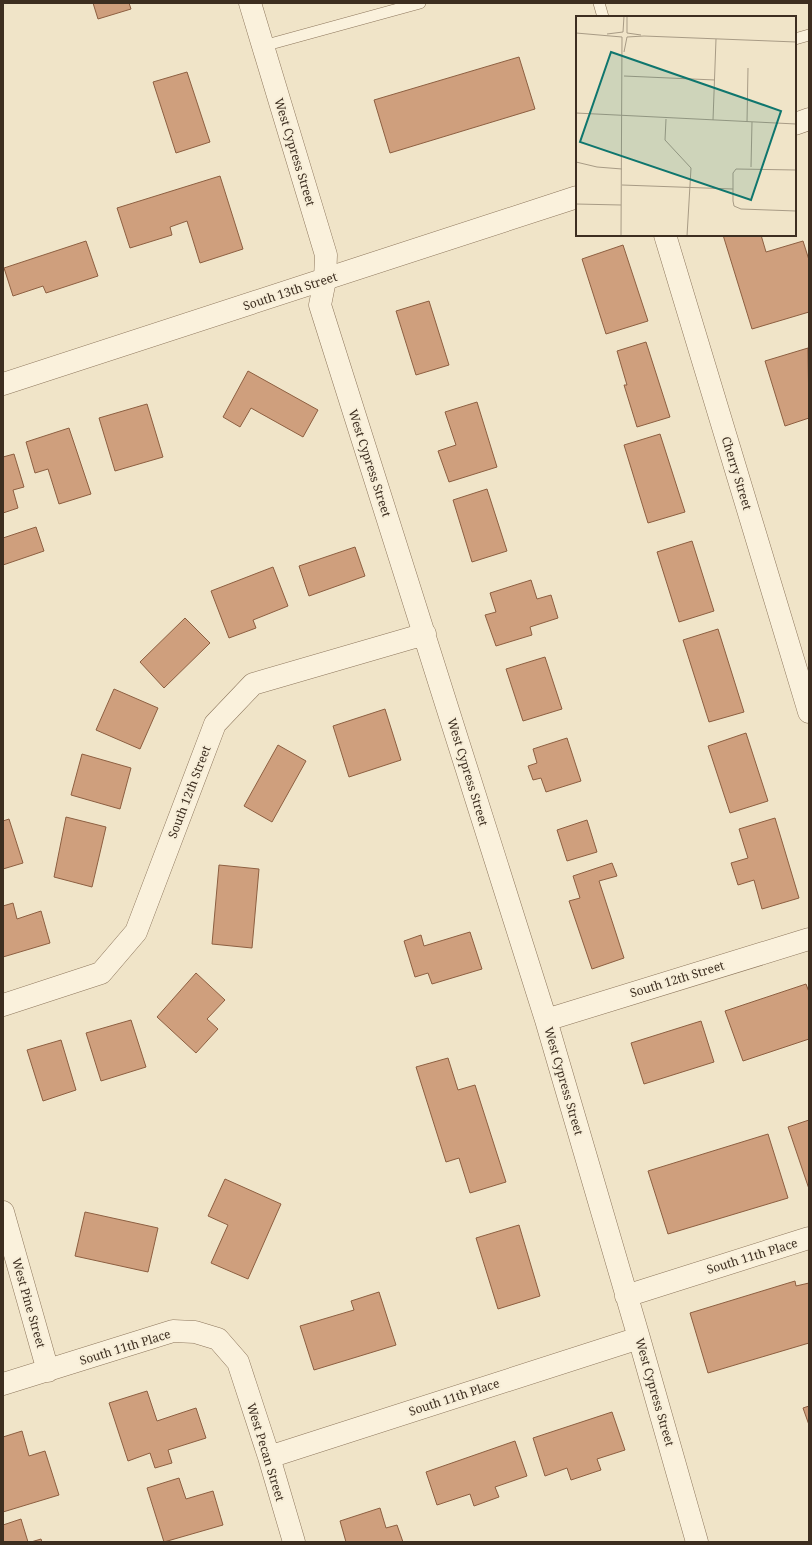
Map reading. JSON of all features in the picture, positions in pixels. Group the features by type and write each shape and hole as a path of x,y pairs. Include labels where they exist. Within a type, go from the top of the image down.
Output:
{"street":[{"name":"West Cypress Street","path":"250,3 326,255 325,280 320,305 546,1020 697,1542"},
{"path":"796,124 809,119"},
{"name":"South 13th Street","path":"3,384 576,197"},
{"name":"Cherry Street","path":"665,236 809,712"},
{"name":"South 12th Street","path":"3,1005 101,973 136,932 216,724 252,684 425,634"},
{"name":"South 12th Street","path":"546,1020 809,939"},
{"name":"West Pine Street","path":"3,1212 48,1371"},
{"name":"South 11th Place","path":"626,1296 809,1238"},
{"name":"South 11th Place","path":"3,1384 173,1331 194,1332 218,1339 238,1362"},
{"name":"South 11th Place","path":"269,1457 639,1338"},
{"name":"West Pecan Street","path":"238,1362 269,1457 294,1542"}],"lane":[{"path":"263,46 420,3"},
{"path":"599,3 603,16"},
{"path":"796,39 809,35"}],"building":[{"path":"93,3 129,3 131,9 98,19"},
{"path":"519,57 535,109 390,153 374,100"},
{"path":"187,72 210,142 176,153 153,82"},
{"path":"220,176 243,249 200,263 187,221 170,227 172,235 130,248 117,208"},
{"path":"723,236 761,236 766,252 803,241 809,260 809,312 752,329"},
{"path":"86,241 98,276 46,293 43,286 13,296 4,268"},
{"path":"623,245 648,321 606,334 582,259"},
{"path":"429,301 449,365 416,375 396,311"},
{"path":"646,342 670,417 637,427 624,385 627,385 617,351"},
{"path":"808,348 809,418 785,426 765,361"},
{"path":"248,371 318,410 303,437 251,408 240,427 223,417"},
{"path":"477,402 497,467 449,482 438,451 456,445 445,412"},
{"path":"147,404 163,457 115,471 99,418"},
{"path":"69,428 91,494 59,504 48,469 35,473 26,442"},
{"path":"660,434 685,512 648,523 624,445"},
{"path":"14,454 24,487 13,490 18,508 3,513 3,457"},
{"path":"487,489 507,551 472,562 453,500"},
{"path":"36,527 44,551 3,565 3,538"},
{"path":"692,541 714,611 679,622 657,552"},
{"path":"355,547 365,576 309,596 299,566"},
{"path":"273,567 288,606 253,620 256,628 229,638 211,591"},
{"path":"531,580 537,599 551,595 558,618 530,627 532,635 496,646 485,615 496,612 490,593"},
{"path":"185,618 210,643 164,688 140,662"},
{"path":"718,629 744,712 709,722 683,640"},
{"path":"545,657 562,709 523,721 506,669"},
{"path":"114,689 158,708 140,749 96,730"},
{"path":"385,709 401,760 349,777 333,726"},
{"path":"746,733 768,801 730,813 708,746"},
{"path":"567,738 581,781 546,792 541,778 533,780 528,766 537,763 533,749"},
{"path":"278,745 306,761 272,822 244,806"},
{"path":"82,754 131,768 120,809 71,795"},
{"path":"66,817 106,827 92,887 54,877"},
{"path":"775,818 799,898 762,909 754,880 738,885 731,863 748,858 739,829"},
{"path":"9,819 23,863 3,869 3,821"},
{"path":"587,820 597,852 567,861 557,830"},
{"path":"612,863 617,876 599,881 624,958 592,969 569,901 580,898 573,876"},
{"path":"219,865 259,869 252,948 212,944"},
{"path":"13,903 17,919 41,911 50,943 3,957 3,906"},
{"path":"470,932 482,969 432,984 428,973 415,977 404,941 421,935 424,946"},
{"path":"196,973 225,1000 207,1019 218,1029 196,1053 157,1017"},
{"path":"806,984 809,992 809,1039 743,1061 725,1011"},
{"path":"131,1020 146,1067 101,1081 86,1033"},
{"path":"701,1021 714,1062 644,1084 631,1043"},
{"path":"61,1040 76,1090 43,1101 27,1050"},
{"path":"448,1058 458,1090 475,1085 506,1182 470,1193 459,1158 446,1162 416,1067"},
{"path":"809,1120 809,1189 788,1127"},
{"path":"768,1134 788,1198 668,1234 648,1171"},
{"path":"225,1179 281,1204 248,1279 211,1263 228,1225 208,1216"},
{"path":"85,1212 158,1228 148,1272 75,1256"},
{"path":"519,1225 540,1296 498,1309 476,1238"},
{"path":"795,1281 796,1286 809,1283 809,1343 708,1373 690,1313"},
{"path":"379,1292 396,1345 314,1370 300,1326 354,1310 351,1301"},
{"path":"147,1391 157,1421 196,1408 206,1438 168,1450 172,1463 155,1468 150,1453 128,1461 109,1403"},
{"path":"809,1406 809,1425 803,1408"},
{"path":"612,1412 625,1450 597,1459 601,1470 571,1480 567,1468 545,1476 533,1438"},
{"path":"22,1431 29,1456 45,1451 59,1495 3,1512 3,1437"},
{"path":"515,1441 527,1476 495,1487 499,1497 474,1506 470,1494 437,1505 426,1472"},
{"path":"179,1478 186,1499 213,1491 223,1525 164,1542 147,1488"},
{"path":"380,1508 386,1528 397,1525 403,1542 346,1542 340,1521"},
{"path":"21,1519 28,1542 3,1542 3,1525"},
{"path":"41,1539 42,1542 31,1542"}]}
